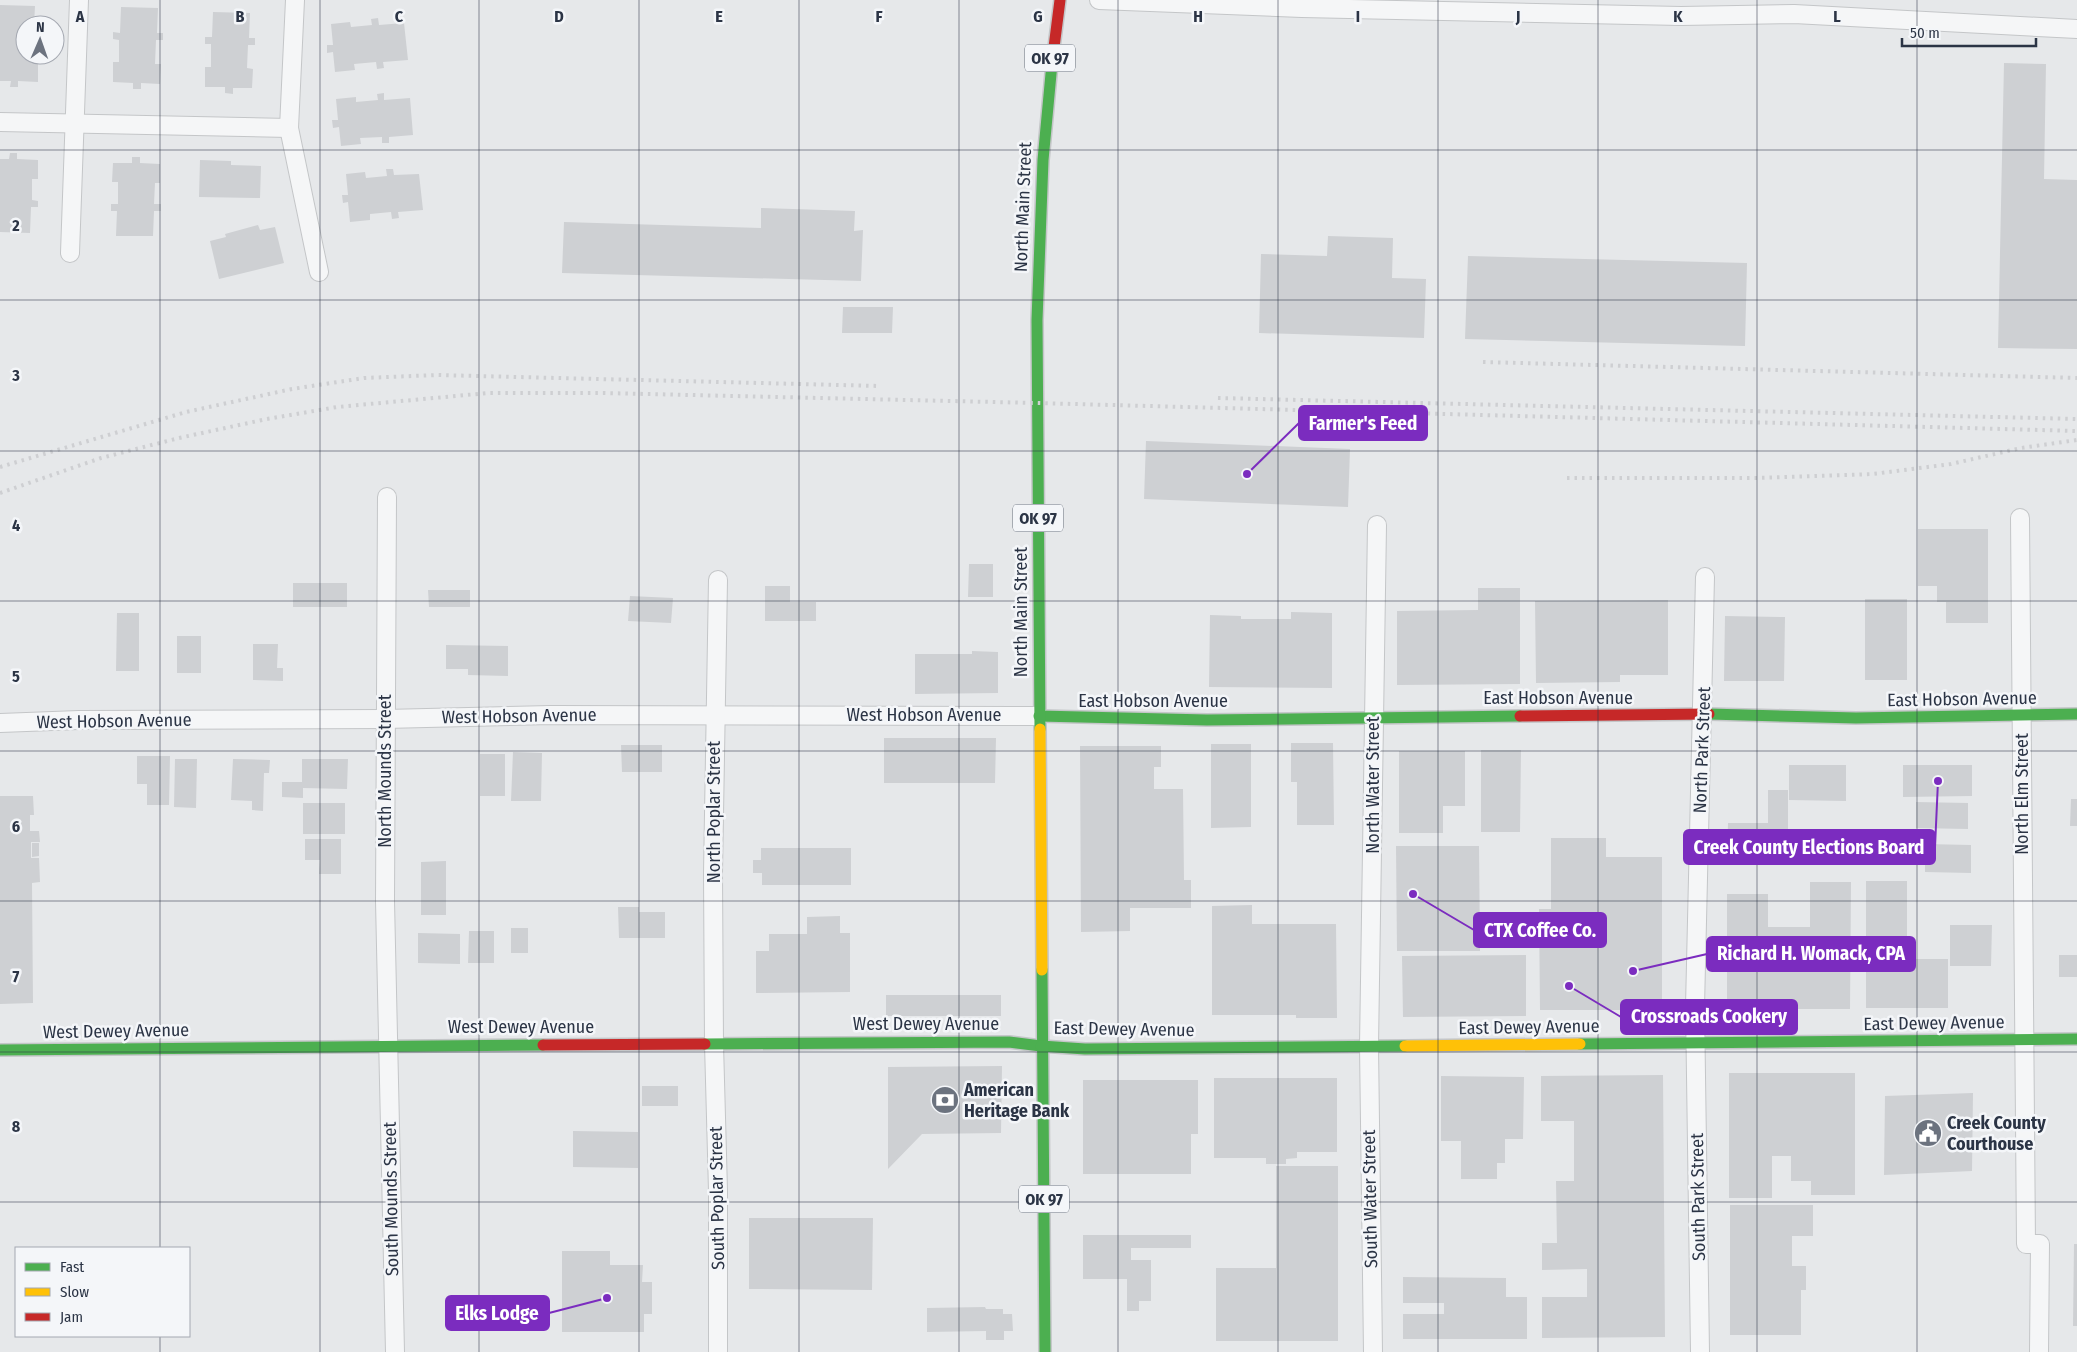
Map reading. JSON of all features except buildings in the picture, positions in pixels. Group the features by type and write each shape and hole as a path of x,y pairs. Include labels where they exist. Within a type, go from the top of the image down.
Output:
{"main road":[{"name":"North Main Street","path":"1041,1046 1036,320 1039,218 1050,58 1060,0"},
{"name":"East Hobson Avenue","path":"1039,716 1207,720 1704,714 1856,718 2077,714"},
{"name":"East Dewey Avenue","path":"1041,1046 1077,1049 2077,1039"},
{"name":"West Dewey Avenue","path":"0,1050 1009,1042 1041,1046"},
{"name":"OK 97","path":"1041,1046 1045,1352"}],"street":[{"path":"70,253 79,0"},
{"path":"295,0 289,128 319,272"},
{"path":"1098,0 1302,8 1681,8 2077,28"},
{"path":"0,122 289,128"},
{"name":"North Mounds Street","path":"387,497 385,719 388,1046"},
{"name":"North Elm Street","path":"2020,518 2026,1244 2040,1244 2039,1352"},
{"name":"North Water Street","path":"1369,1046 1377,525"},
{"name":"North Park Street","path":"1696,1042 1700,795 1704,714 1705,577"},
{"name":"North Poplar Street","path":"714,1044 714,716 718,580"},
{"name":"West Hobson Avenue","path":"0,723 79,720 385,719 551,715 1039,716"},
{"name":"South Park Street","path":"1696,1042 1700,1352"},
{"name":"South Poplar Street","path":"714,1044 718,1191 718,1352"},
{"name":"South Mounds Street","path":"388,1046 395,1352"},
{"name":"South Water Street","path":"1369,1046 1373,1352"}],"railway":[{"path":"1483,362 2077,378"},
{"path":"0,467 186,412 292,389 364,378 437,375 881,386"},
{"path":"0,493 101,458 179,438 267,419 337,407 488,393 604,393 1037,403 2077,431"},
{"path":"1218,398 2077,419"},
{"path":"1567,478 1758,478 1873,474 1951,464 2021,448 2077,440"}],"traffic: fast":[{"path":"1040,729 1037,320 1043,160 1052,63"},
{"path":"1709,714 1856,718 2077,714"},
{"path":"1039,716 1207,720 1520,716"},
{"path":"1042,970 1045,1352"},
{"path":"1580,1044 2077,1039"},
{"path":"705,1044 1009,1042 1041,1046"},
{"path":"0,1050 543,1045"},
{"path":"1041,1046 1085,1049 1405,1046"}],"traffic: slow":[{"path":"1040,729 1042,970"},
{"path":"1405,1046 1580,1044"}],"traffic: jam":[{"path":"1052,63 1060,0"},
{"path":"1520,716 1709,714"},
{"path":"543,1045 705,1044"}],"place":[{"name":"Farmer's Feed","path":"1247,474"},
{"name":"Creek County Elections Board","path":"1938,781"},
{"name":"CTX Coffee Co.","path":"1413,894"},
{"name":"Richard H. Womack, CPA","path":"1633,971"},
{"name":"Crossroads Cookery","path":"1569,986"},
{"name":"American Heritage Bank","path":"945,1100"},
{"name":"Creek County Courthouse","path":"1928,1133"},
{"name":"Elks Lodge","path":"607,1298"}]}
